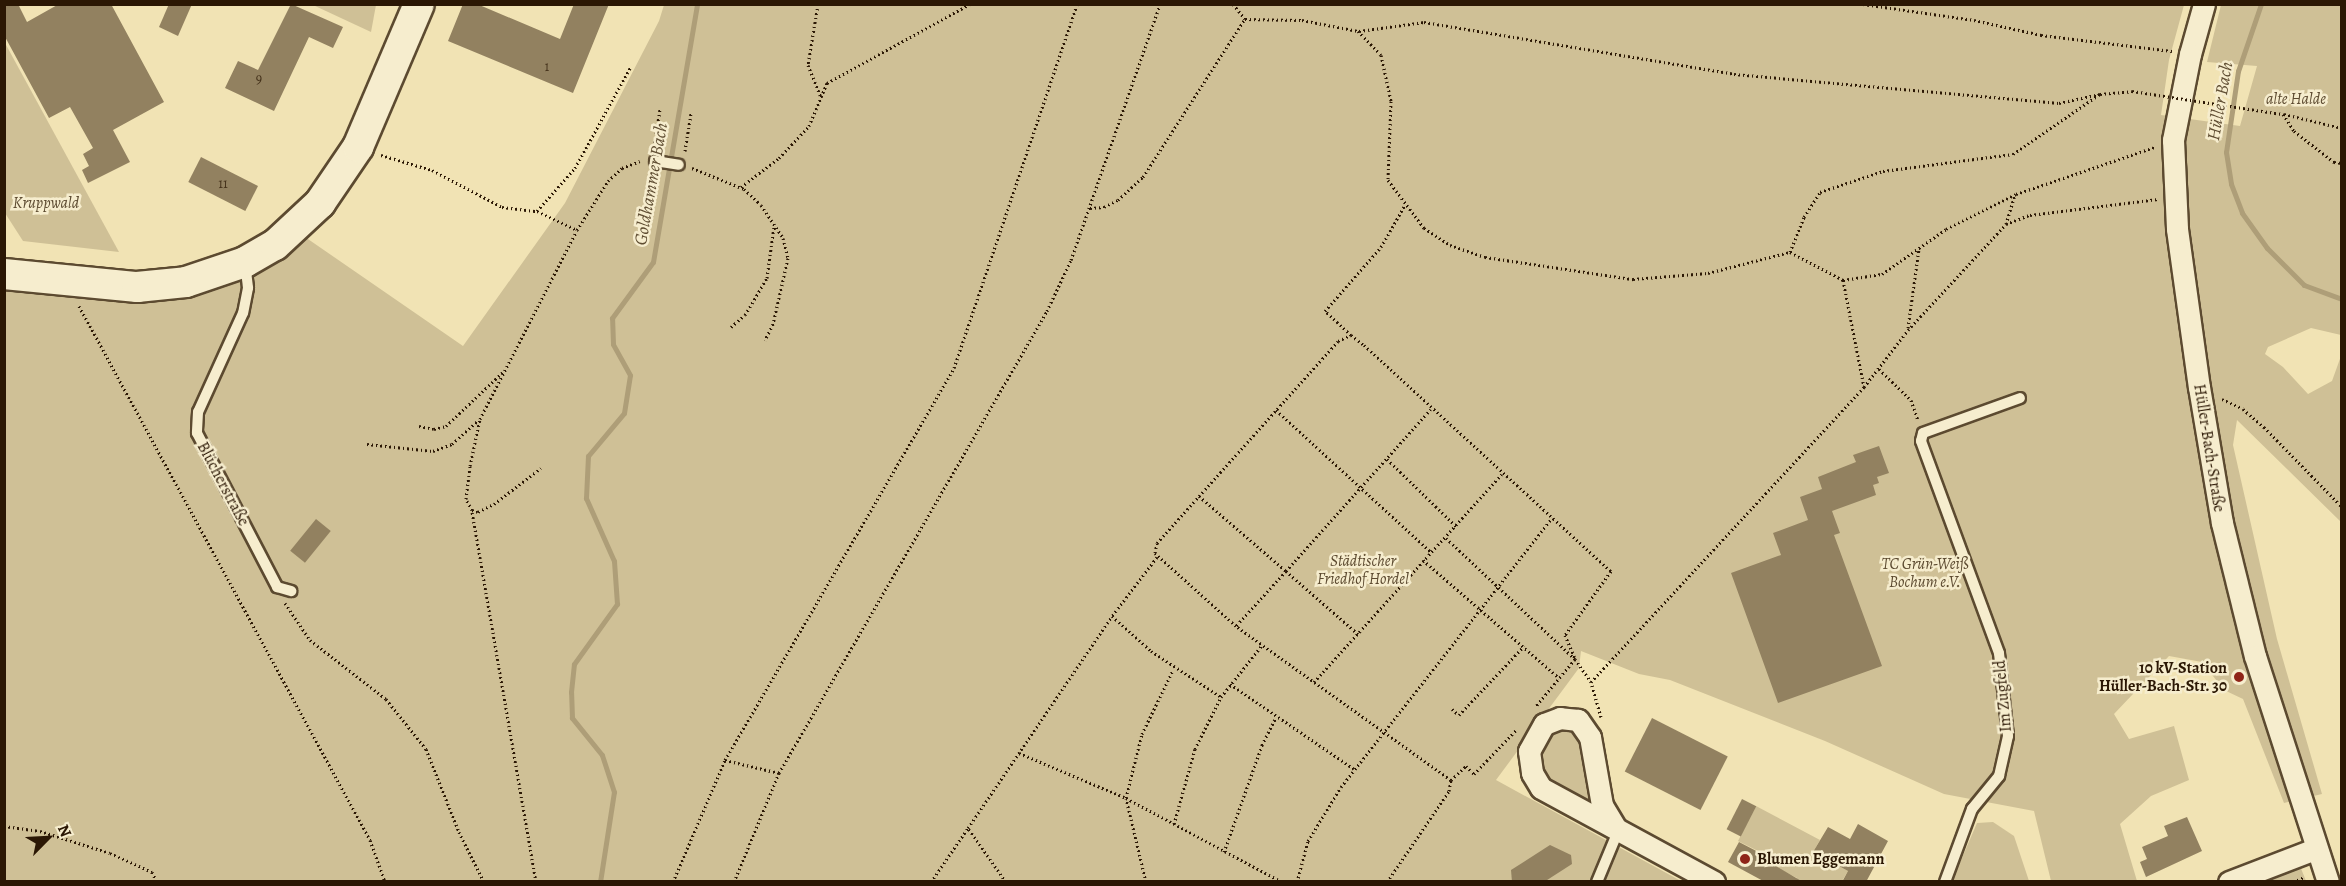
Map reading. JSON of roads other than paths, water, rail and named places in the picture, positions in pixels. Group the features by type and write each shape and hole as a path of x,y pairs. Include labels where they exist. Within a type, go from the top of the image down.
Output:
{"street":[{"path":"4,274 66,282 137,287 186,282 245,262 275,245 332,189 358,147 418,4"},
{"name":"Hüller-Bach-Straße","path":"2204,4 2190,54 2173,140 2174,197 2199,387 2222,523 2255,656 2315,849 2328,882"},
{"path":"1617,828 1602,805 1590,737 1578,720 1560,718 1544,724 1529,751 1532,773 1541,788 1714,882"},
{"path":"2229,882 2315,849"}],"lane":[{"path":"654,157 681,162"},
{"name":"Blücherstraße","path":"245,262 248,288 243,313 198,412 197,433 277,587 291,591"},
{"name":"Im Zugfeld","path":"1945,882 1972,809 1999,776 2008,736 1999,653 1921,441 1923,433 2020,398"},
{"path":"1597,882 1617,828"}],"waterway":[{"name":"Goldhammer Bach","path":"600,882 614,792 602,755 572,718 571,692 574,664 617,604 614,561 586,498 588,456 624,413 630,375 613,344 612,318 653,262 697,4"},
{"name":"Hüller Bach","path":"2261,4 2238,71 2226,152 2231,184 2242,213 2267,248 2304,285 2342,299"}],"place":[{"name":"10 kV-Station Hüller-Bach-Str. 30","path":"2239,677"},
{"name":"Blumen Eggemann","path":"1745,859"}],"park label":[{"name":"alte Halde","path":"2296,99"},
{"name":"Kruppwald","path":"46,203"},
{"name":"Städtischer Friedhof Hordel","path":"1363,570"},
{"name":"TC Grün-Weiß Bochum e.V.","path":"1925,573"}]}
